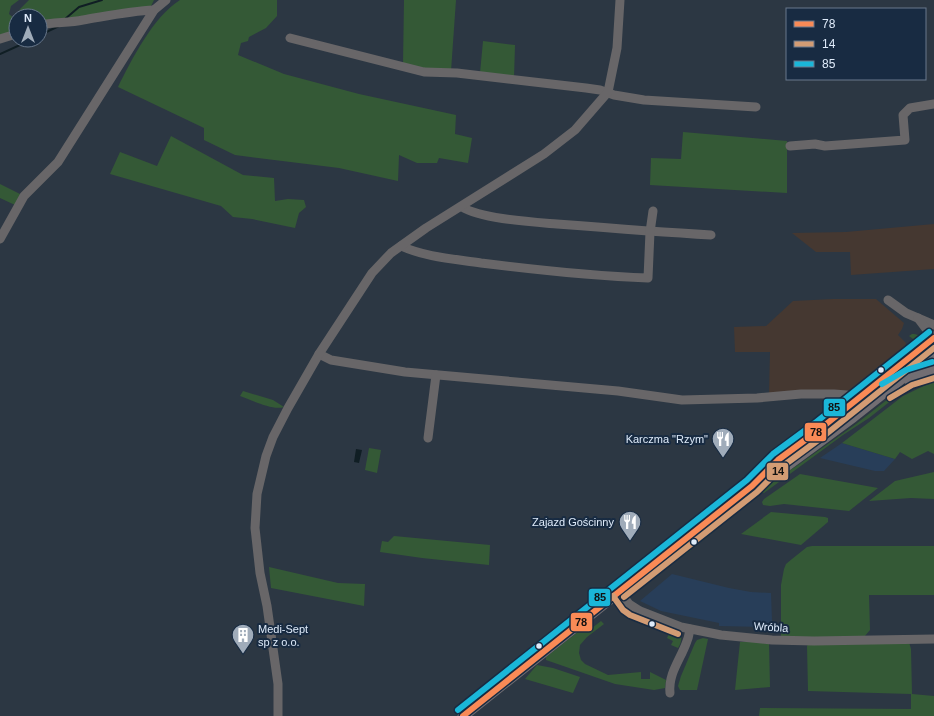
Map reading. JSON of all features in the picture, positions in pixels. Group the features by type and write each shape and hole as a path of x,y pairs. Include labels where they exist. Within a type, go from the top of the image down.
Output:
{"main road":[{"path":"462,716 752,486 778,460 820,429 934,338"},
{"path":"752,486 778,472 853,417 934,353"},
{"path":"898,382 921,373 934,370"}],"street":[{"path":"0,239 24,196 58,162 154,10 166,0"},
{"path":"278,716 278,684 267,606 260,573 256,542 255,516 257,494 266,456 273,437 319,354 372,273 391,253 426,228 462,207 544,154 572,133 608,92 617,48 620,0"},
{"path":"48,24 69,22 142,10 154,10"},
{"path":"290,38 424,72 458,73 586,88 644,100 756,107"},
{"path":"790,146 815,144 825,146 905,140 903,115 910,108 934,104"},
{"path":"462,207 467,210 525,221 650,232 711,235"},
{"path":"401,246 411,250 455,259 500,265 584,274 648,278 650,232 653,211"},
{"path":"888,300 906,313 931,322 934,325"},
{"path":"918,318 934,338"},
{"path":"319,354 331,360 404,372 618,391 682,400 757,398 801,394 834,394 846,395 855,401"},
{"path":"428,438 436,375"},
{"name":"Wróbla","path":"619,591 634,608 657,618 690,629 721,635 772,640 814,641 934,639"},
{"path":"670,693 669,686 672,675 688,641 690,629"}],"shaded area":[{"path":"934,224 934,269 851,275 850,252 816,252 792,233 846,232"},
{"path":"876,299 904,323 898,335 906,343 904,351 854,390 769,395 770,352 735,352 734,327 766,326 793,301"},
{"path":"842,443 895,459 884,471 875,471 820,458"},
{"path":"356,449 362,450 359,463 354,462"},
{"path":"672,574 729,588 751,592 771,593 772,621 766,627 719,626 719,623 661,611 640,601"}],"green space":[{"path":"0,0 19,0 10,8 8,8 8,33 0,35"},
{"path":"29,0 154,0 151,6 48,21 48,8 21,8"},
{"path":"180,0 277,0 277,16 266,28 249,37 248,41 241,43 238,55 284,74 359,94 456,115 455,134 472,138 468,163 439,158 437,163 417,163 399,155 398,181 339,168 235,155 204,140 204,128 118,87 144,39 170,7"},
{"path":"404,0 456,0 451,71 432,70 403,64"},
{"path":"483,41 515,45 514,77 480,73"},
{"path":"683,132 787,141 787,193 650,185 651,158 681,159"},
{"path":"171,136 243,175 274,178 275,201 288,199 304,200 306,207 299,213 295,228 252,219 233,217 221,206 110,174 120,152 157,166"},
{"path":"0,184 22,195 15,205 0,198"},
{"path":"912,334 919,336 921,339 920,344 909,336"},
{"path":"932,376 902,392 869,418 843,435 764,493 761,492 761,489 856,424 911,381"},
{"path":"934,381 934,454 928,451 912,459 900,452 895,459 842,443 903,396"},
{"path":"243,391 273,400 284,407 274,408 240,396"},
{"path":"369,448 381,450 377,473 365,470"},
{"path":"934,472 934,499 911,498 869,501 895,481"},
{"path":"800,474 878,488 849,511 784,504 770,506 763,505 762,502 764,499"},
{"path":"739,507 702,541 701,539 710,529"},
{"path":"771,512 825,517 828,518 828,522 801,545 741,534"},
{"path":"394,536 490,545 489,565 380,552 382,541 388,542"},
{"path":"934,546 934,595 869,595 870,630 864,637 781,637 781,585 784,569 786,564 792,559 807,547"},
{"path":"690,548 691,550 656,574 656,572"},
{"path":"269,567 338,583 365,584 364,606 271,588"},
{"path":"601,621 604,624 587,637 580,645 579,653 581,660 585,664 608,675 641,672 641,679 650,679 650,672 666,680 665,688 654,690 615,684 546,660 546,657 579,631 587,632"},
{"path":"671,630 677,631 680,634 681,641 678,648 671,645 673,641 667,638"},
{"path":"703,638 708,639 697,690 680,690 678,686 681,676 695,643 697,640"},
{"path":"740,642 769,642 770,687 735,690"},
{"path":"909,642 911,649 912,694 934,696 934,716 759,716 760,708 911,709 911,694 808,691 807,646 809,643"},
{"path":"537,665 553,668 580,677 573,693 525,679"}],"waterway":[{"path":"65,19 79,7 102,0"},
{"path":"48,31 59,26"},
{"path":"0,54 13,48"}],"transit line":[{"name":"85","path":"458,710 747,480 773,454 815,423 929,332"},
{"name":"78","path":"463,716 752,486 778,460 820,429 934,338"},
{"name":"14","path":"624,597 757,492 783,466 825,435 934,348"},
{"name":"85","path":"882,384 906,370 932,362"},
{"name":"14","path":"890,398 912,385 934,378"},
{"name":"14","path":"613,596 623,610 630,615 678,634"}],"place":[{"name":"Karczma \"Rzym\"","path":"723,458"},
{"name":"Zajazd Gościnny","path":"630,542"},
{"name":"Medi-Sept sp z o.o.","path":"243,654"}]}
